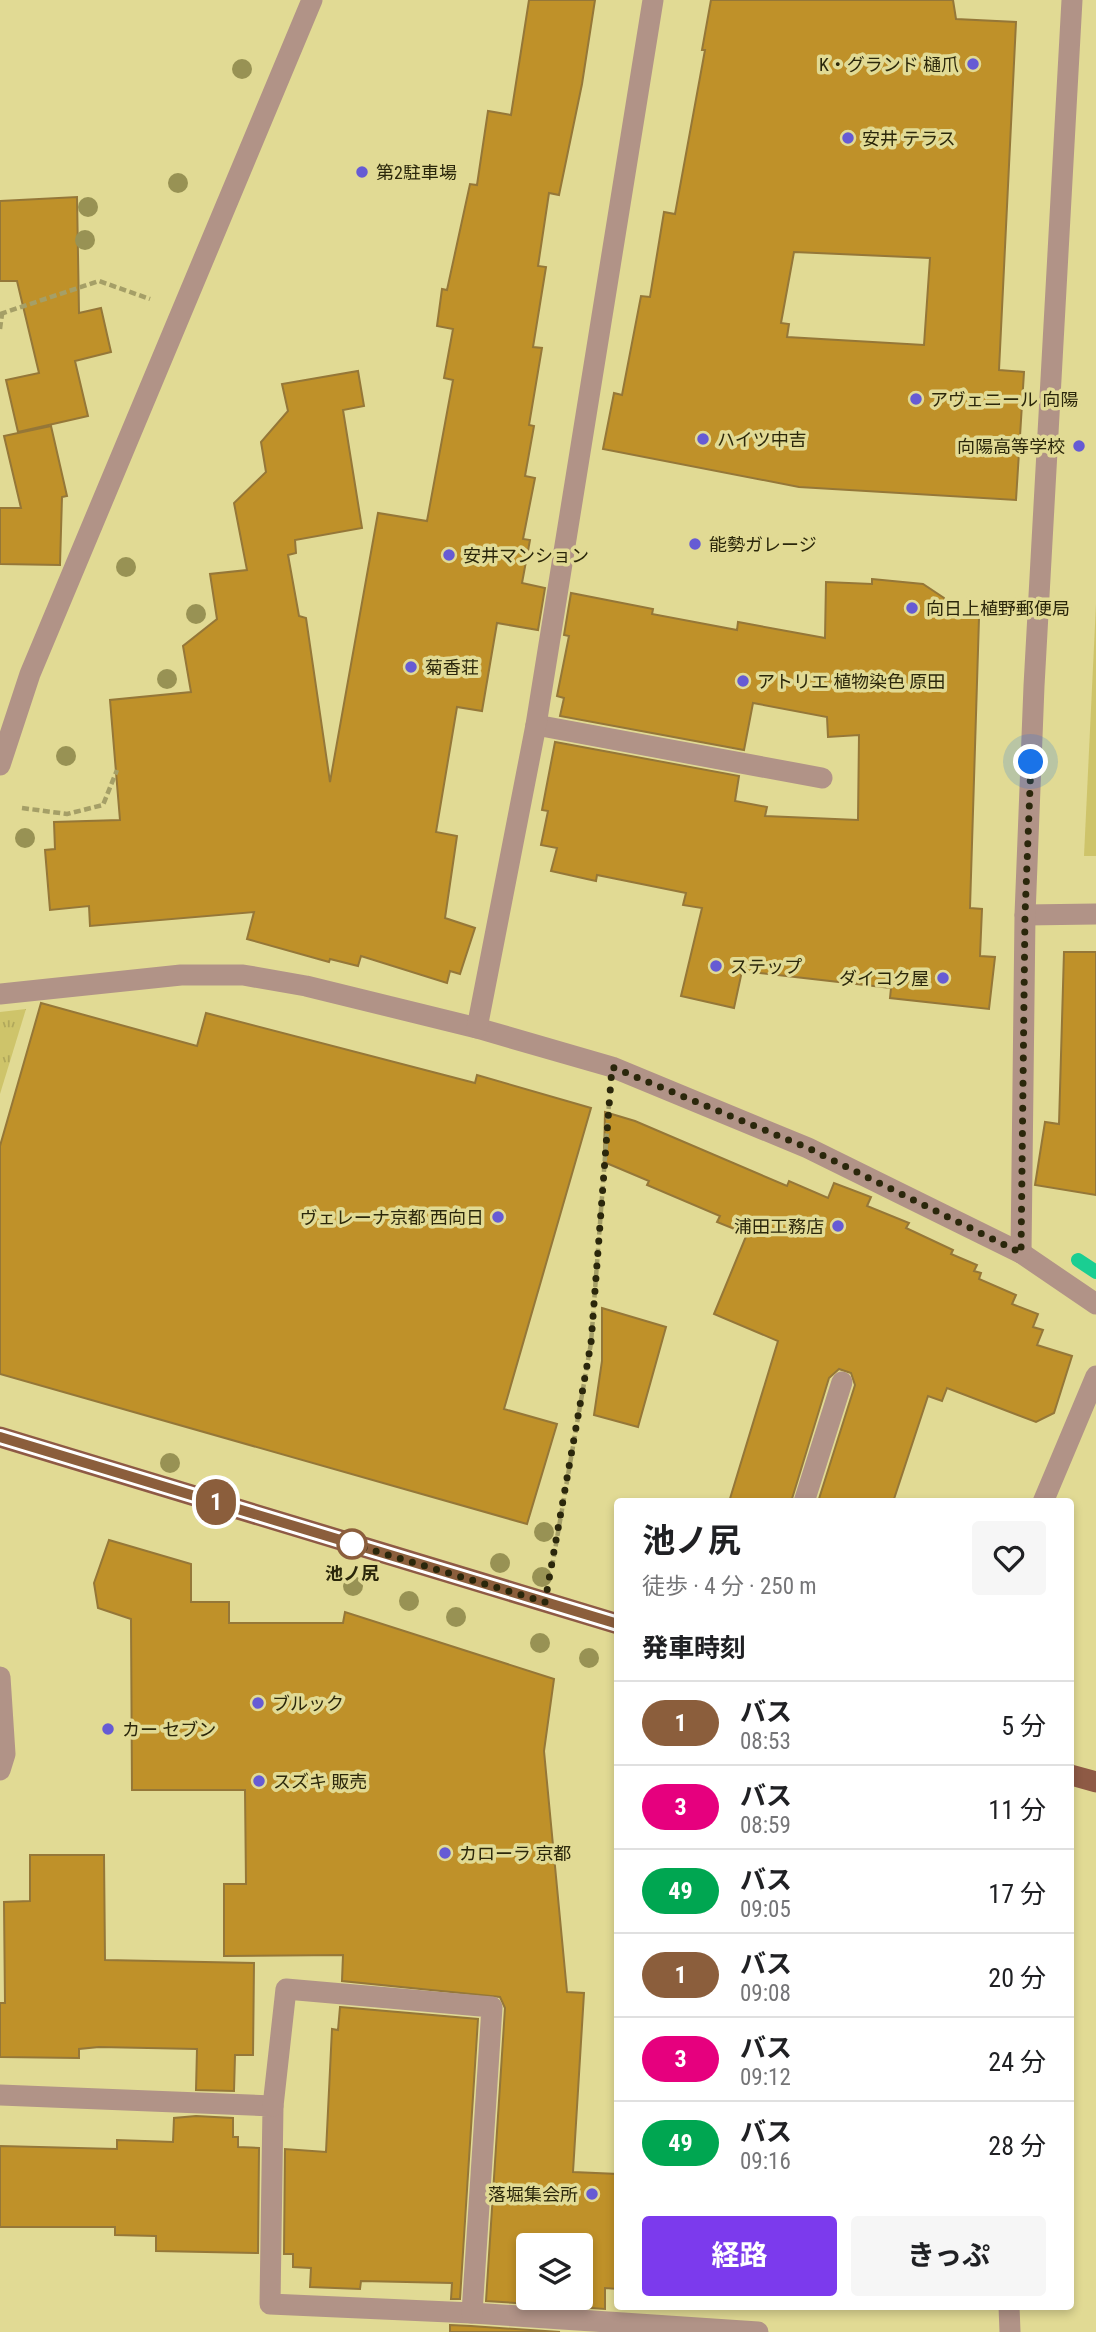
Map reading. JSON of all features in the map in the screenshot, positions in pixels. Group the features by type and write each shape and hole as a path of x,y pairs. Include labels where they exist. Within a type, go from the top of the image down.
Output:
{"main road":[{"path":"0,1437 614,1623"},
{"path":"1074,1776 1096,1782"}],"street":[{"path":"0,765 30,674 312,0"},
{"path":"477,1028 536,725 653,0"},
{"path":"1021,1253 1025,915 1034,672 1072,0"},
{"path":"536,725 822,778"},
{"path":"1025,915 1096,914"},
{"path":"0,994 181,975 243,975 306,986 477,1028 612,1067 808,1148 1021,1253 1096,1304"},
{"path":"1045,1498 1096,1376"},
{"path":"805,1498 842,1382"},
{"path":"0,1677 5,1754 0,1770"},
{"path":"472,2313 492,2007 286,1989 273,2106 270,2304 472,2313 758,2332"},
{"path":"0,2095 273,2106"},
{"path":"1009,2310 1010,2332"}],"path":[{"path":"0,329 1,314 99,281 161,303"},
{"path":"22,808 67,814 103,805 117,770"},
{"path":"545,1602 591,1343 612,1067"}],"green space":[{"path":"1096,604 1096,856 1084,856"},
{"path":"26,1009 0,1094 0,1012"}],"building":[{"path":"529,0 595,0 582,84 559,195 549,193 538,266 546,267 533,347 542,348 529,425 534,426 525,476 535,478 523,539 530,540 522,583 545,588 538,630 497,623 482,711 457,707 436,832 457,836 445,918 475,928 460,974 450,971 447,983 361,956 358,966 330,959 329,962 247,939 254,912 90,926 89,906 50,910 45,850 55,849 54,822 120,820 110,700 191,692 183,646 217,619 210,574 247,570 234,503 266,472 261,442 288,411 282,384 358,371 364,406 343,410 362,528 295,540 296,553 288,555 299,616 306,618 330,782 378,513 427,521 453,380 444,378 453,329 437,326 442,289 447,290 470,184 477,185 488,111 511,115"},
{"path":"711,0 953,0 956,19 1016,22 999,370 1024,372 1016,500 799,487 603,449 614,393 622,395 641,296 650,297 664,212 675,214 705,50 702,50","holes":["794,252 930,258 924,345 787,337 789,324 781,323"]},
{"path":"77,197 79,313 101,308 111,352 75,361 88,416 18,432 6,380 39,373 17,281 0,281 0,201"},
{"path":"51,426 67,496 62,497 60,565 0,564 0,508 21,508 4,436"},
{"path":"872,579 923,584 944,598 957,618 979,618 970,908 982,909 980,956 995,957 989,1009 890,998 891,988 742,971 734,1008 681,996 702,908 683,905 686,893 597,875 596,881 551,871 557,848 541,845 548,811 542,810 555,742 739,776 735,801 767,807 765,816 858,820 859,735 828,737 827,717 753,703 744,750 560,716 564,698 557,696 569,636 564,635 571,593 653,609 652,614 737,630 738,622 825,638 826,582 872,584"},
{"path":"1064,952 1096,952 1096,1195 1035,1185 1045,1122 1059,1124"},
{"path":"41,1003 197,1046 206,1013 475,1083 477,1075 591,1108 504,1409 557,1424 527,1524 0,1374 0,1146"},
{"path":"605,1112 635,1121 787,1186 789,1181 828,1198 834,1183 871,1197 867,1206 909,1223 906,1228 953,1250 951,1254 977,1265 974,1271 981,1273 979,1279 1016,1295 1012,1304 1038,1314 1033,1327 1043,1330 1037,1345 1072,1356 1054,1413 1036,1422 947,1388 942,1401 928,1396 894,1498 819,1498 855,1385 851,1373 839,1369 829,1378 792,1498 730,1498 778,1341 714,1314 747,1234 717,1222 720,1216 647,1185 649,1181 604,1162"},
{"path":"602,1308 666,1327 638,1427 594,1415 602,1361"},
{"path":"109,1540 191,1564 191,1602 229,1602 229,1623 343,1623 345,1612 554,1679 544,1751 567,1992 584,1993 573,2172 614,2174 614,2289 605,2288 605,2309 593,2308 593,2233 516,2233 516,2303 486,2301 505,2008 500,1997 342,1981 343,1955 224,1956 224,1884 246,1884 245,1790 132,1790 131,1619 98,1608 94,1583"},
{"path":"30,1855 104,1855 105,1960 254,1963 253,2055 235,2055 234,2091 196,2090 197,2049 99,2047 79,2049 79,2058 0,2057 0,2003 5,2003 4,1902 30,1901"},
{"path":"340,2007 478,2019 460,2299 451,2299 452,2283 361,2281 360,2289 310,2287 311,2268 293,2267 293,2254 284,2254 285,2149 326,2152 332,2029 338,2030"},
{"path":"174,2118 233,2118 233,2137 238,2137 238,2147 259,2148 258,2253 156,2251 156,2236 115,2235 115,2227 0,2227 0,2146 117,2149 117,2140 173,2142"},
{"path":"450,2325 471,2326 560,2332 450,2332"}],"waterway":[{"path":"1078,1260 1096,1272"}],"bus line":[{"name":"1","path":"0,1437 614,1623"}],"place":[{"name":"K・グランド 樋爪","path":"973,64"},
{"name":"安井 テラス","path":"848,138"},
{"name":"第2駐車場","path":"362,172"},
{"name":"アヴェニール 向陽","path":"916,399"},
{"name":"ハイツ中吉","path":"703,439"},
{"name":"向陽高等学校","path":"1079,446"},
{"name":"能勢ガレージ","path":"695,544"},
{"name":"安井マンション","path":"449,555"},
{"name":"向日上植野郵便局","path":"912,608"},
{"name":"菊香荘","path":"411,667"},
{"name":"アトリエ 植物染色 原田","path":"743,681"},
{"name":"ステップ","path":"716,966"},
{"name":"ダイコク屋","path":"943,978"},
{"name":"ヴェレーナ京都 西向日","path":"498,1217"},
{"name":"浦田工務店","path":"838,1226"},
{"name":"池ノ尻","path":"352,1544"},
{"name":"ブルック","path":"258,1703"},
{"name":"カー セブン","path":"108,1729"},
{"name":"スズキ 販売","path":"259,1781"},
{"name":"カローラ 京都","path":"445,1853"},
{"name":"落堀集会所","path":"592,2194"}],"route":[{"path":"352,1544 545,1602 591,1343 612,1067 808,1148 1021,1253 1025,915 1031,762"}]}
